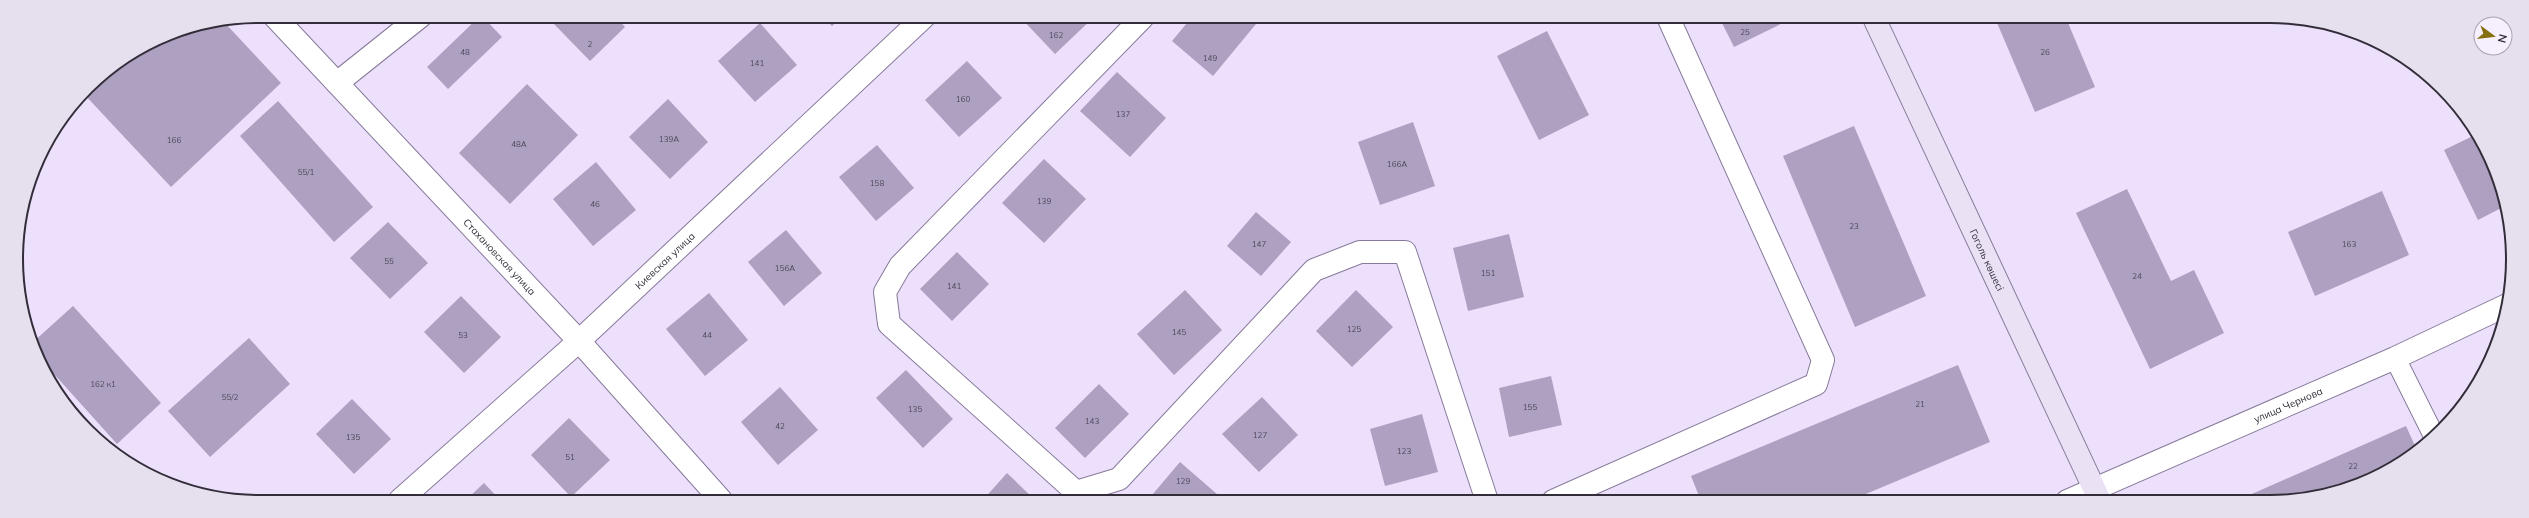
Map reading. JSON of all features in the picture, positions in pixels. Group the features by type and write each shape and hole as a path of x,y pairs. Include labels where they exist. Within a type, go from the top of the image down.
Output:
{"main road":[{"name":"Гоголь көшесі","path":"1876,23 2097,495"}],"street":[{"name":"Стахановская улица","path":"281,23 578,341 717,495"},
{"path":"337,83 412,23"},
{"name":"Киевская улица","path":"406,495 578,341 918,23"},
{"path":"1137,23 900,266 885,292 889,324 1076,492 1119,479 1314,270 1360,252 1405,252 1485,495"},
{"path":"1567,495 1816,384 1823,360 1671,23"},
{"name":"улица Чернова","path":"2097,495 2500,308"}],"lane":[{"path":"2395,358 2432,431"}],"building":[{"path":"473,23 489,23 502,37 448,89 427,67"},
{"path":"553,23 621,23 625,27 590,61"},
{"path":"760,23 797,65 755,102 718,61"},
{"path":"1026,23 1088,23 1055,54"},
{"path":"1187,23 1256,24 1213,76 1172,41"},
{"path":"1722,23 1783,23 1734,47"},
{"path":"1997,23 2068,23 2095,87 2035,112"},
{"path":"227,25 281,83 171,187 87,97 115,72 155,47 198,31"},
{"path":"1547,31 1589,115 1539,140 1497,56"},
{"path":"967,61 1002,98 959,137 925,100"},
{"path":"1117,72 1166,118 1130,157 1080,111"},
{"path":"527,84 578,135 510,204 459,153"},
{"path":"668,99 708,142 670,179 629,137"},
{"path":"278,101 373,207 334,242 240,136"},
{"path":"1413,122 1435,186 1380,205 1358,142"},
{"path":"1854,126 1926,296 1855,327 1783,156"},
{"path":"2471,137 2488,169 2500,209 2478,220 2444,150"},
{"path":"877,145 914,188 876,221 839,177"},
{"path":"1044,159 1086,199 1044,243 1002,203"},
{"path":"596,162 636,210 593,246 553,199"},
{"path":"2127,189 2171,281 2194,270 2224,333 2150,369 2076,213"},
{"path":"2382,191 2409,255 2315,296 2288,232"},
{"path":"1256,212 1291,242 1261,276 1227,246"},
{"path":"388,222 428,263 390,299 350,258"},
{"path":"786,230 822,273 784,306 748,262"},
{"path":"1509,234 1524,297 1468,311 1453,248"},
{"path":"957,252 989,284 952,321 920,289"},
{"path":"1185,290 1222,330 1174,375 1137,334"},
{"path":"1356,290 1393,327 1352,367 1316,331"},
{"path":"709,293 748,340 705,376 666,329"},
{"path":"461,296 501,337 464,373 424,332"},
{"path":"73,306 161,403 117,444 52,372 37,338"},
{"path":"249,338 290,384 210,457 168,411"},
{"path":"1958,365 1990,442 1863,495 1699,495 1691,476"},
{"path":"906,370 953,419 923,448 876,398"},
{"path":"1551,376 1562,425 1509,437 1499,388"},
{"path":"1099,384 1129,414 1085,458 1055,428"},
{"path":"780,387 818,430 778,465 741,422"},
{"path":"1262,397 1298,435 1259,472 1222,434"},
{"path":"352,399 391,439 354,474 316,434"},
{"path":"1422,414 1438,472 1385,486 1370,429"},
{"path":"569,418 610,460 573,495 569,495 531,455"},
{"path":"2406,426 2415,445 2374,471 2331,487 2301,493 2250,495"},
{"path":"1180,462 1218,495 1152,495"},
{"path":"1007,473 1030,495 987,495"},
{"path":"484,483 495,495 471,495"}]}
